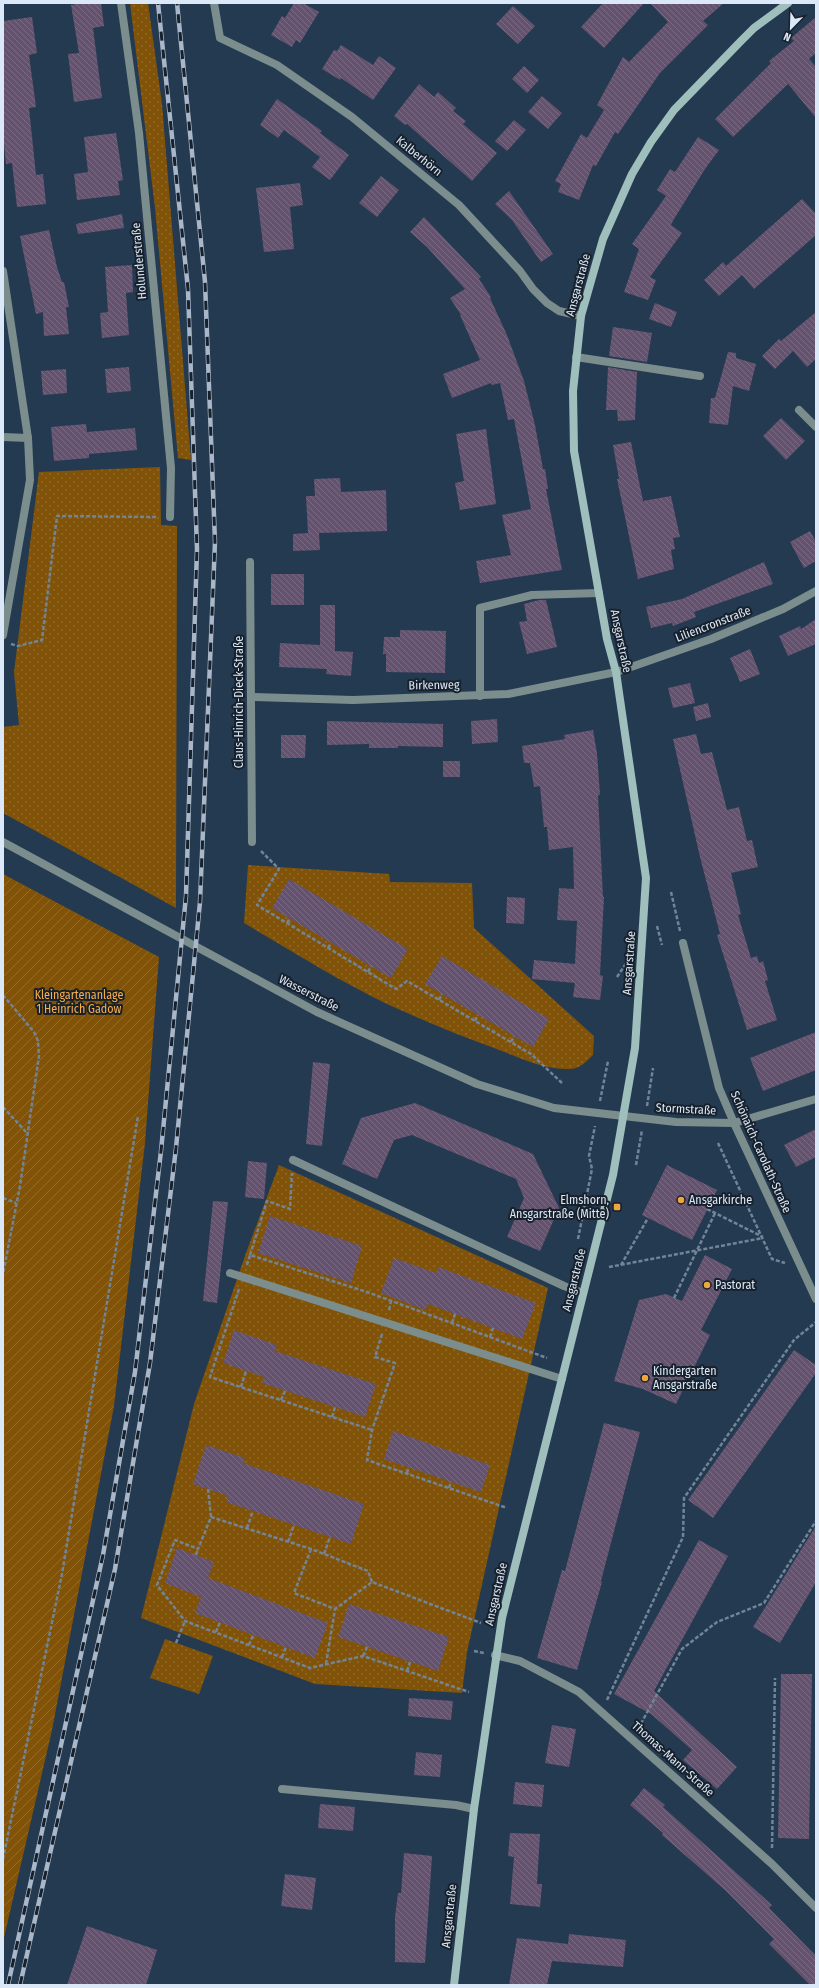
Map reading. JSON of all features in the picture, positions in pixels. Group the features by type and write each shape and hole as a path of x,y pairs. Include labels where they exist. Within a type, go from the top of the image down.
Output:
{"street":[{"name":"Holunderstraße","path":"121,3 139,133 170,468 170,517"},
{"name":"Kalberhörn","path":"214,3 220,38 277,65 352,117 459,204 547,303 559,311 581,316"},
{"name":"Ansgarstraße","path":"454,1985 474,1809 495,1656 502,1618 613,1175 635,1048 646,878 616,672 607,639 574,451 573,392 581,316 603,239 632,174 651,142 674,110 741,41 754,28 788,3"},
{"path":"3,271 28,438 30,480 4,618 3,635"},
{"path":"576,357 700,376"},
{"path":"799,410 816,427"},
{"path":"3,437 28,438"},
{"name":"Claus-Hinrich-Dieck-Straße","path":"250,562 252,842"},
{"name":"Liliencronstraße","path":"616,672 711,639 783,609 816,591"},
{"path":"480,696 480,608 532,595 599,593"},
{"name":"Birkenweg","path":"251,697 353,700 480,696 508,694 616,672"},
{"name":"Wasserstraße","path":"3,842 318,1012 477,1084 554,1108 623,1116"},
{"name":"Schönaich-Carolath-Straße","path":"683,943 720,1088 734,1123 816,1299"},
{"name":"Stormstraße","path":"623,1116 676,1122 734,1123 816,1099"},
{"path":"293,1160 564,1286 584,1293"},
{"path":"230,1274 562,1379"},
{"name":"Thomas-Mann-Straße","path":"495,1656 520,1661 579,1692 772,1864 816,1908"},
{"path":"282,1789 456,1805 474,1809"}],"path":[{"path":"18,646 42,640 57,516 170,517"},
{"path":"252,842 279,869 257,905 396,989 407,981 531,1054 562,1083"},
{"path":"671,892 683,943"},
{"path":"287,923 290,918"},
{"path":"328,948 331,943"},
{"path":"368,972 371,966"},
{"path":"439,1000 442,994"},
{"path":"3,995 34,1032 38,1041 39,1056 28,1134 3,1274"},
{"path":"475,1021 478,1015"},
{"path":"511,1042 514,1036"},
{"path":"3,1107 28,1134"},
{"path":"3,1859 62,1574 138,1116"},
{"path":"718,1143 772,1258 801,1268"},
{"path":"578,1239 592,1169 589,1156"},
{"path":"293,1160 290,1209 267,1201 210,1376 372,1430"},
{"path":"3,1198 16,1203"},
{"path":"707,1209 763,1238"},
{"path":"674,1298 715,1213"},
{"path":"621,1265 648,1218"},
{"path":"609,1268 763,1238"},
{"path":"250,1255 322,1277 391,1301 403,1303 452,1323 547,1358"},
{"path":"282,1265 283,1261"},
{"path":"391,1301 375,1356 395,1363 372,1430 367,1460 506,1508"},
{"path":"452,1323 455,1314"},
{"path":"602,1711 683,1537 684,1498 794,1340 816,1322"},
{"path":"490,1337 493,1328"},
{"path":"241,1387 246,1371"},
{"path":"281,1400 285,1391"},
{"path":"332,1417 335,1407"},
{"path":"407,1473 409,1468"},
{"path":"449,1488 451,1482"},
{"path":"196,1555 211,1517 208,1489"},
{"path":"247,1528 253,1511"},
{"path":"211,1517 311,1549 368,1571 372,1582 481,1623"},
{"path":"632,1739 682,1649 717,1622 764,1603 816,1521"},
{"path":"288,1542 294,1525"},
{"path":"324,1554 330,1537"},
{"path":"198,1549 175,1540 157,1585 185,1621 310,1668 363,1656 469,1692"},
{"path":"311,1549 294,1593 335,1609"},
{"path":"326,1664 335,1609 372,1582"},
{"path":"176,1643 185,1621"},
{"path":"216,1632 220,1622"},
{"path":"249,1645 253,1635"},
{"path":"282,1657 286,1647"},
{"path":"363,1656 367,1647"},
{"path":"407,1671 410,1662"},
{"path":"772,1864 775,1678"}],"green space":[{"path":"130,3 148,3 162,104 191,460 178,458 155,208"},
{"path":"160,467 161,525 177,526 176,908 3,813 3,727 19,725 14,672 39,472"},
{"path":"248,865 389,874 390,882 472,883 474,928 594,1036 593,1055 582,1065 573,1069 560,1069 541,1065 427,1022 387,1004 351,985 244,923"},
{"name":"Kleingartenanlage 1 Heinrich Gadow","path":"3,874 159,957 145,1143 114,1406 52,1730 3,1942"},
{"path":"279,1165 548,1288 467,1652 462,1693 315,1684 141,1618 194,1404 246,1253"},
{"path":"165,1639 213,1656 199,1694 150,1678"}],"building":[{"path":"81,3 101,3 104,26 93,28 102,98 74,102 68,54 79,53 71,5"},
{"path":"294,3 303,3 319,12 300,43 296,40 292,47 271,35 282,16 285,18"},
{"path":"603,3 644,3 604,48 581,27"},
{"path":"650,3 724,3 703,21 708,25 660,73 618,134 615,132 596,166 593,165 579,200 558,192 561,184 555,181 581,134 587,138 604,110 597,105 623,57 629,62 668,22"},
{"path":"513,6 535,26 518,44 496,24"},
{"path":"32,17 37,53 29,55 36,107 29,108 36,175 43,174 46,204 17,207 12,163 6,164 3,134 3,21"},
{"path":"816,17 816,53 809,59 816,67 816,118 788,84 733,137 715,119 771,63 769,61 794,41 791,38"},
{"path":"341,45 373,65 379,56 396,68 373,100 341,78 340,80 322,69 334,50 337,51"},
{"path":"524,66 539,80 527,93 512,79"},
{"path":"419,84 434,97 438,92 456,108 453,111 466,121 463,124 497,153 472,181 407,124 405,125 394,116"},
{"path":"542,96 562,113 548,129 528,112"},
{"path":"277,99 322,131 320,133 349,155 330,180 312,167 320,157 284,130 278,138 260,125"},
{"path":"514,120 526,130 507,151 495,141"},
{"path":"116,133 123,180 118,181 120,195 77,200 74,174 88,172 84,137"},
{"path":"698,137 719,150 705,169 671,225 682,233 650,277 656,280 648,300 624,292 639,249 632,244 666,196 657,190 670,169 675,172"},
{"path":"381,176 399,190 377,217 359,203"},
{"path":"300,183 303,205 290,207 294,249 264,252 256,188"},
{"path":"509,191 553,254 541,262 512,220 495,204"},
{"path":"802,199 816,214 816,235 754,289 742,275 719,296 704,280 723,262 726,266"},
{"path":"122,214 124,228 78,234 76,224"},
{"path":"424,217 481,277 479,279 491,297 490,298 507,335 524,381 535,425 543,469 545,469 548,489 546,489 562,570 480,583 476,561 511,555 502,515 531,509 514,419 508,420 500,383 492,385 491,383 452,398 443,374 480,360 461,315 450,298 465,289 427,247 410,232"},
{"path":"49,230 57,267 62,282 64,282 69,307 66,307 69,334 44,336 43,312 36,314 20,236"},
{"path":"132,265 133,292 126,293 129,335 102,338 100,313 108,312 105,267"},
{"path":"655,303 677,312 671,327 649,319"},
{"path":"816,312 816,359 807,367 793,351 775,369 762,356 779,339 781,341"},
{"path":"613,327 652,333 647,362 609,356"},
{"path":"728,352 736,353 736,358 756,364 749,391 733,386 728,425 709,423 711,398 715,398"},
{"path":"129,367 131,391 107,393 105,369"},
{"path":"608,367 637,372 635,420 618,421 617,410 606,410"},
{"path":"66,369 67,393 43,395 41,371"},
{"path":"781,418 805,441 786,460 763,436"},
{"path":"86,424 87,432 135,428 137,450 89,454 89,458 54,461 51,427"},
{"path":"486,429 496,504 460,510 455,483 464,481 456,434"},
{"path":"631,442 643,501 671,496 680,537 673,538 675,549 671,550 674,569 638,579 617,479 619,479 613,445"},
{"path":"340,478 341,492 386,490 387,531 319,533 320,550 293,551 293,534 308,533 306,496 315,496 314,479"},
{"path":"810,531 816,542 816,561 804,568 790,542"},
{"path":"764,562 773,584 694,612 696,617 673,626 672,623 651,628 646,607 682,599"},
{"path":"271,574 304,574 304,605 271,605"},
{"path":"539,600 546,600 557,647 527,654 519,622 527,621 524,604"},
{"path":"320,605 335,605 335,651 353,652 351,676 326,674 327,669 279,667 280,643 320,645"},
{"path":"816,619 816,644 788,656 779,636 800,626 801,629"},
{"path":"400,630 446,631 445,673 386,672 386,654 383,654 384,637 400,637"},
{"path":"750,649 760,674 740,682 730,658"},
{"path":"690,683 695,703 673,708 668,688"},
{"path":"708,703 711,717 696,721 693,707"},
{"path":"497,719 498,742 472,744 471,721"},
{"path":"327,721 443,724 443,747 398,746 398,748 369,748 369,744 327,745"},
{"path":"593,730 597,753 600,795 598,795 604,897 600,975 603,976 600,1000 573,997 575,983 532,979 534,960 575,964 577,921 557,920 559,888 574,889 573,847 549,850 547,827 544,827 540,786 534,787 530,763 524,763 522,746 565,739 564,735"},
{"path":"696,734 701,754 712,752 727,810 739,807 747,841 752,840 758,867 731,873 741,914 738,915 751,958 757,956 759,963 763,961 768,980 765,981 777,1020 747,1030 717,935 720,934 700,857 673,739"},
{"path":"281,735 306,735 305,758 281,758"},
{"path":"443,761 460,761 460,777 443,777"},
{"path":"289,879 408,949 391,978 272,908"},
{"path":"507,897 525,898 524,924 506,923"},
{"path":"442,956 549,1019 533,1047 425,984"},
{"path":"816,1032 816,1070 763,1091 750,1058"},
{"path":"313,1062 330,1064 322,1146 306,1144"},
{"path":"415,1103 533,1154 559,1208 540,1251 507,1237 524,1198 516,1179 412,1135 394,1140 377,1179 342,1164 361,1118"},
{"path":"816,1129 816,1157 796,1167 784,1145"},
{"path":"248,1161 267,1163 264,1199 245,1197"},
{"name":"Ansgarkirche","path":"667,1165 717,1190 692,1240 642,1215"},
{"path":"213,1201 228,1202 217,1303 203,1301"},
{"path":"270,1216 362,1246 351,1283 258,1253"},
{"path":"705,1255 732,1269 701,1330 710,1335 676,1404 643,1389 614,1381 639,1300 666,1294 682,1301"},
{"path":"394,1258 436,1273 438,1267 536,1303 522,1339 428,1304 425,1310 381,1293"},
{"path":"234,1330 277,1345 275,1351 376,1384 365,1417 262,1383 264,1377 223,1363"},
{"path":"794,1350 816,1365 816,1373 713,1518 688,1500"},
{"path":"604,1423 640,1432 601,1581 602,1582 577,1670 537,1658 562,1570 565,1571"},
{"path":"393,1431 490,1465 481,1492 384,1459"},
{"path":"206,1445 245,1458 243,1463 364,1504 351,1544 226,1502 228,1496 193,1484"},
{"path":"816,1526 816,1582 780,1643 753,1627"},
{"path":"699,1540 728,1556 654,1691 737,1767 717,1789 683,1760 692,1750 651,1714 614,1694"},
{"path":"177,1548 214,1562 208,1578 328,1623 315,1658 195,1613 201,1597 165,1583"},
{"path":"349,1604 449,1637 438,1671 338,1637"},
{"path":"781,1674 812,1674 809,1839 778,1838"},
{"path":"409,1698 453,1701 451,1720 408,1716"},
{"path":"552,1725 576,1729 569,1767 545,1763"},
{"path":"416,1752 442,1755 440,1777 414,1775"},
{"path":"515,1782 544,1785 542,1807 513,1804"},
{"path":"644,1788 665,1805 663,1807 772,1905 769,1908 816,1956 816,1985 810,1985 769,1944 774,1939 726,1891 630,1805"},
{"path":"320,1804 355,1807 353,1831 318,1828"},
{"path":"510,1833 540,1834 537,1884 542,1884 540,1907 510,1904 514,1857 508,1856"},
{"path":"404,1853 432,1856 425,1963 395,1962 395,1917 398,1893 401,1893"},
{"path":"285,1874 316,1878 312,1910 281,1906"},
{"path":"87,1926 157,1950 146,1985 67,1985"},
{"path":"569,1934 626,1940 623,1967 552,1961 547,1985 509,1985 517,1938 568,1944"}],"railway":[{"path":"8,1985 103,1555 135,1372 161,1151 186,896 197,549 188,289 158,3"},
{"path":"20,1985 115,1569 150,1363 176,1148 200,902 215,542 205,282 177,3"}],"place":[{"name":"Ansgarkirche","path":"681,1200"},
{"name":"Elmshorn, Ansgarstraße (Mitte)","path":"617,1207"},
{"name":"Pastorat","path":"707,1285"},
{"name":"Kindergarten Ansgarstraße","path":"645,1378"}]}
